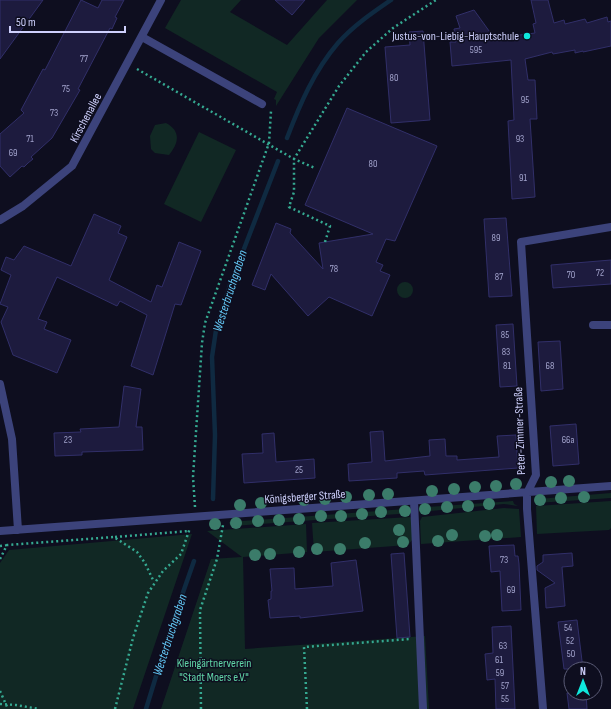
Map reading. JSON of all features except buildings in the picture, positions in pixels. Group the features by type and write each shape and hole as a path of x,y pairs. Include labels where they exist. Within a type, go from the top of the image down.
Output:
{"street":[{"name":"Kirschenallee","path":"0,220 23,206 72,166 161,0"},
{"path":"142,37 262,104"},
{"name":"Peter-Zimmer-Straße","path":"527,493 536,475 520,242 611,227"},
{"path":"592,325 611,325"},
{"path":"0,384 12,439 18,530"},
{"name":"Königsberger Straße","path":"0,531 611,486"},
{"path":"527,493 543,709"},
{"path":"414,501 423,709"}],"path":[{"path":"325,242 330,226 289,207 294,192 294,159 339,86 366,52 393,28 436,0"},
{"path":"128,63 288,154 294,159 314,168"},
{"path":"115,709 141,612 154,582 181,554 195,517 193,477 202,343 205,323 268,143 271,110 262,104"},
{"path":"201,709 200,610 217,559 225,515"},
{"path":"0,546 189,531"},
{"path":"114,537 137,552 145,563 154,582"},
{"path":"0,559 7,546"},
{"path":"307,709 304,647 420,638"},
{"path":"0,691 8,709"},
{"path":"0,704 39,709"}],"green space":[{"path":"181,0 241,0 230,12 287,45 327,0 357,0 319,38 276,106 276,100 274,99 277,92 165,28"},
{"path":"166,123 174,130 177,138 175,146 169,155 155,153 151,149 150,136 155,125"},
{"path":"199,132 236,150 201,222 164,204"},
{"path":"402,282 408,282 413,287 411,296 408,298 402,298 397,293 397,287"},
{"path":"611,493 611,498 536,503 538,499"},
{"path":"513,501 514,504 518,506 504,504 420,512 427,507"},
{"path":"611,501 611,528 609,530 537,534 536,506"},
{"path":"504,508 519,509 521,537 421,544 420,521 422,517"},
{"path":"405,509 412,513 233,526 230,525 229,522"},
{"path":"412,518 412,540 408,545 314,552 312,523"},
{"name":"Kleingärtnerverein \"Stadt Moers e.V.\"","path":"306,524 307,552 243,557 245,649 425,636 429,709 161,709 211,559 242,557 207,531"},
{"path":"192,534 133,709 0,709 0,563 9,550"}],"waterway":[{"name":"Westerbruchgraben","path":"287,138 308,88 329,54 356,25 391,0"},
{"name":"Westerbruchgraben","path":"213,499 215,435 212,357 216,330 230,285 278,161"},
{"name":"Westerbruchgraben","path":"146,709 173,621 194,561"}],"place":[{"name":"Justus-von-Liebig-Hauptschule","path":"527,36"}]}
